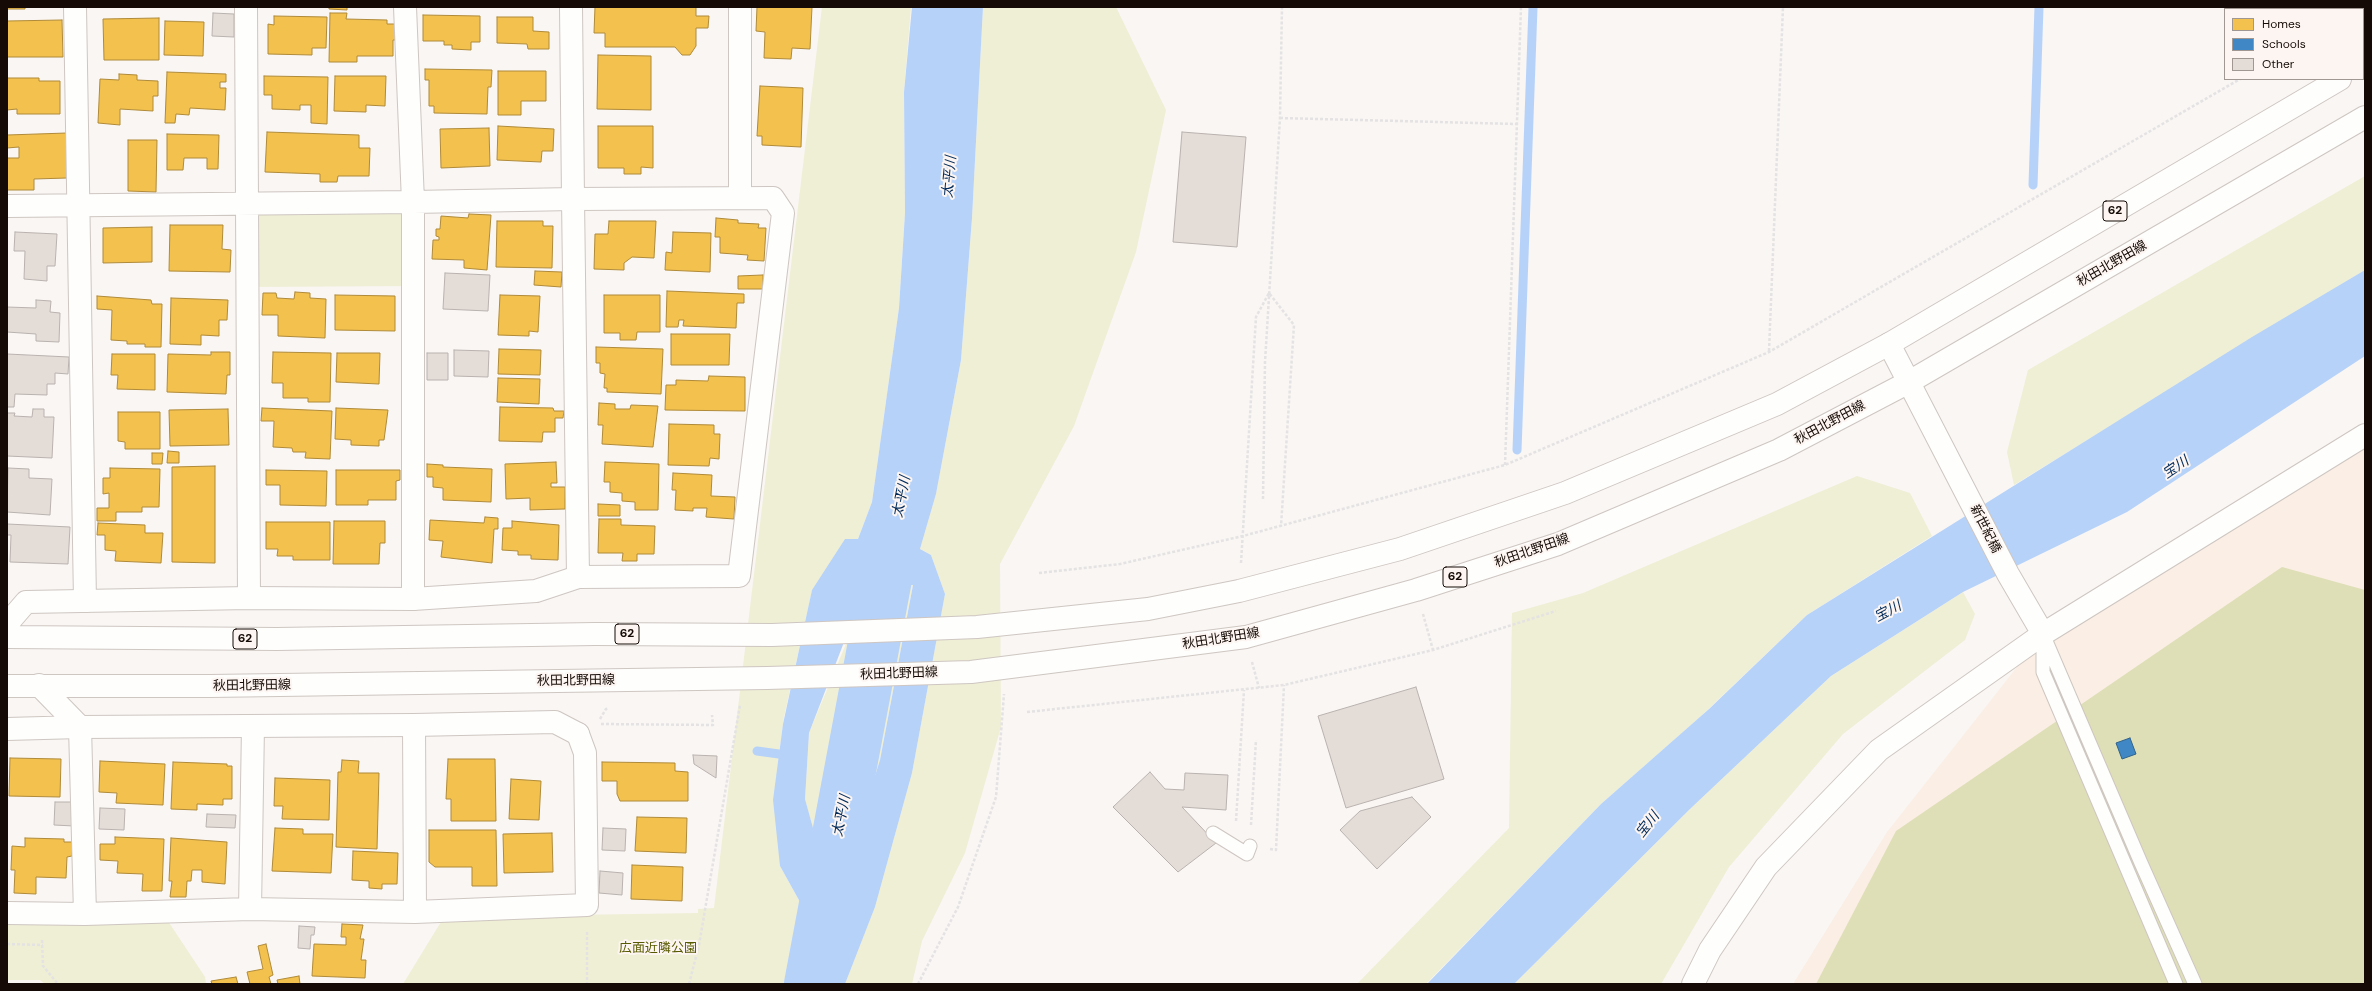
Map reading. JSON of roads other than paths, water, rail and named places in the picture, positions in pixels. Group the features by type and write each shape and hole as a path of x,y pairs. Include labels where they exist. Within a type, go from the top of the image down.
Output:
{"street":[{"path":"75,7 76,205 85,602"},
{"path":"246,7 249,598"},
{"path":"405,7 413,202 413,599"},
{"path":"571,7 578,577"},
{"path":"740,7 740,198"},
{"name":"62","path":"7,637 277,639 595,634 772,635 977,627 1148,609 1240,590 1400,549 1565,493 1777,404 1889,344 2338,80"},
{"name":"秋田北野田線","path":"7,686 210,686 767,678 971,672 1246,637 1416,590 1565,540 1779,450 1909,382 2365,117"},
{"path":"7,206 773,198 782,213 739,576 578,577 536,591 413,599 249,598 26,602 7,624"},
{"name":"新世紀橋","path":"1889,344 2008,574 2043,634"},
{"path":"1693,984 1710,950 1766,868 1879,750 2043,634 2365,435"},
{"path":"39,685 80,727 85,914"},
{"path":"7,729 555,722 578,734 585,753 587,905 415,912 250,909 85,914 7,913"},
{"path":"414,725 415,912"},
{"path":"250,909 253,726"}],"lane":[{"path":"2043,634 2043,672 2176,984"},
{"path":"2043,634 2141,863 2195,984"},
{"path":"1212,833 1247,854 1250,846"}],"water":[{"path":"912,7 983,7 972,218 961,360 936,494 920,549 931,555 945,594 912,773 875,907 845,984 788,984 793,968 800,902 780,866 773,800 783,724 812,590 845,539 858,539 872,502 899,308 905,213 904,92","holes":["913,585 880,760 854,842 818,846 805,799 809,733 861,598 870,586"]},
{"name":"宝川","path":"2365,270 2365,356 2127,512 1963,592 1831,676 1690,809 1514,984 1427,984 1601,804 1709,709 1807,615 2252,337"}],"waterway":[{"path":"1517,450 1533,7"},
{"path":"2033,185 2039,7"},
{"name":"太平川","path":"810,984 898,515"},
{"path":"757,751 779,754"}],"park label":[{"name":"広面近隣公園","path":"658,949"}]}
